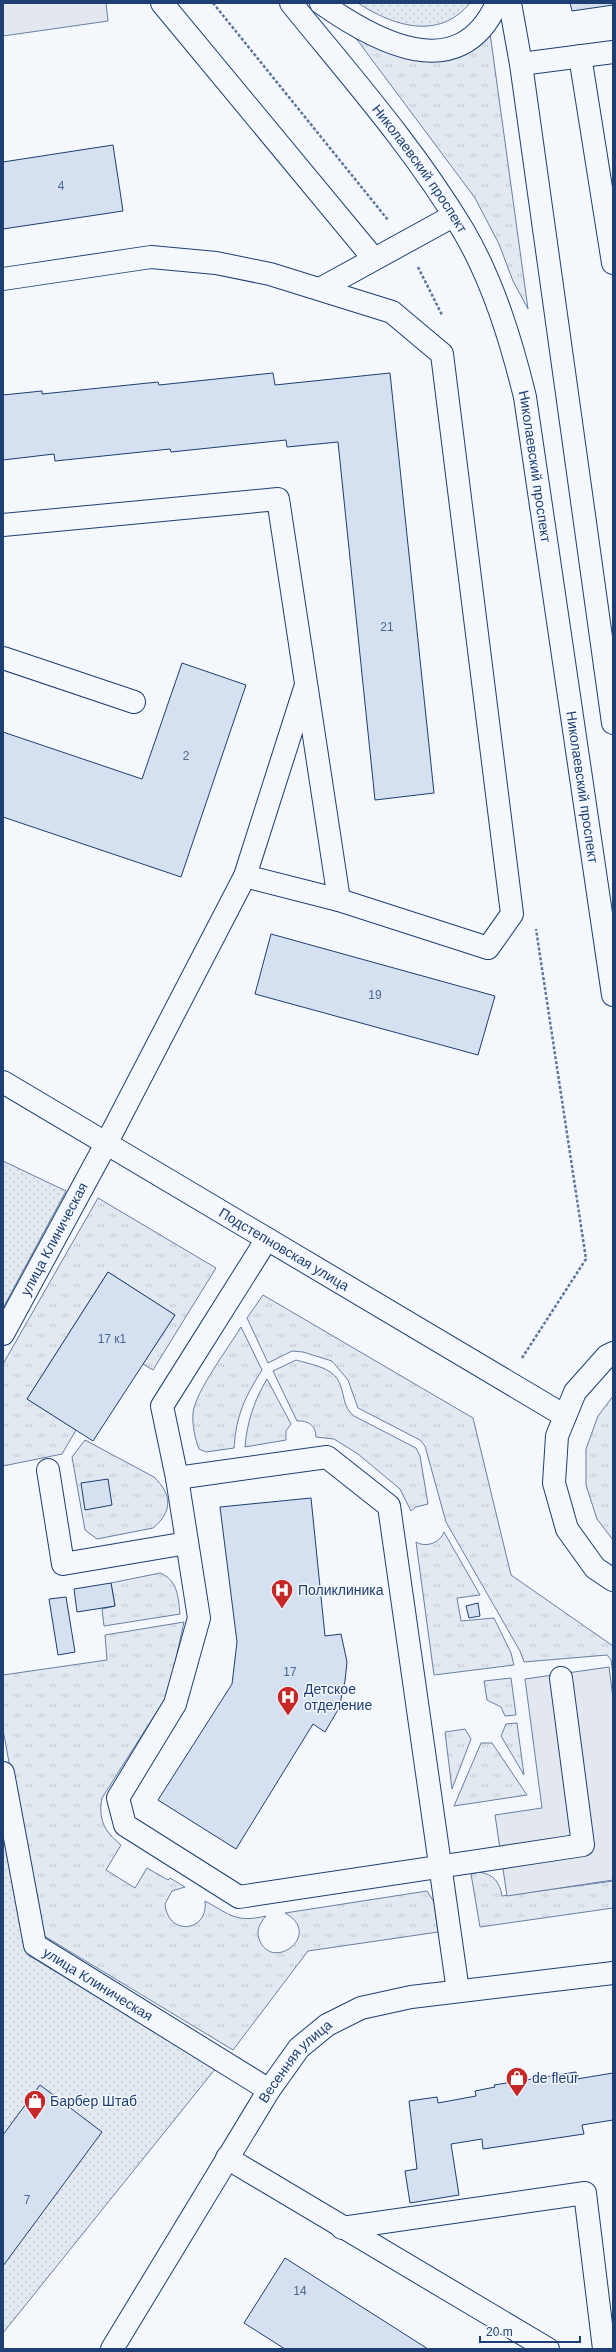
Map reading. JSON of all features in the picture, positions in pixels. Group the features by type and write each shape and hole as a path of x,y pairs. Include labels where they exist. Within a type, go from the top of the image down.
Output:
{"main road":[{"path":"162,3 374,259"},
{"name":"Николаевский проспект","path":"291,3 415,156 463,230 493,294 512,346 525,397 613,995"},
{"path":"321,3 353,26 408,50 428,51 450,48 468,42 489,20 496,3"},
{"path":"510,3 521,64 613,723"},
{"path":"521,64 613,52"},
{"path":"580,56 613,263"},
{"path":"320,289 453,216"},
{"path":"3,279 151,257 216,263 270,274 392,312 442,354 512,914 488,948 339,900 245,876"},
{"path":"3,525 278,500 339,900"},
{"path":"3,658 134,702"},
{"name":"улица Клиническая","path":"3,1334 106,1144 245,876 306,685"},
{"name":"Подстепновская улица","path":"3,1082 565,1416"},
{"path":"267,1239 162,1406 177,1478 199,1618 175,1704 118,1798 125,1825 239,1897 440,1868 583,1845 561,1678"},
{"path":"613,1353 607,1356 575,1392 556,1436 554,1483 567,1529 595,1568 613,1580"},
{"path":"177,1478 327,1457 388,1506 458,1991"},
{"path":"48,1470 63,1564 187,1544"},
{"name":"улица Клиническая","path":"3,1773 35,1945 269,2090"},
{"name":"Весенняя улица","path":"115,2348 227,2158 269,2090 299,2048 327,2025 361,2008 411,1997 613,1973"},
{"path":"227,2158 342,2228 548,2349"},
{"path":"342,2228 585,2193 604,2349"}],"green space":[{"path":"358,3 470,3 458,15 444,22 430,26 416,26 386,18"},
{"path":"490,33 528,309 513,281 499,244 475,198 355,37 391,52 408,57 425,60 442,60 458,56 474,48"},
{"path":"3,1161 66,1191 3,1308"},
{"path":"98,1198 216,1268 153,1370 143,1364 175,1315 108,1272 27,1399 76,1430 62,1454 3,1466 3,1364"},
{"path":"263,1295 473,1418 511,1575 613,1646 613,1675 611,1660 607,1655 524,1662 520,1651 446,1522 425,1446 420,1440 358,1408 348,1380 332,1361 303,1352 292,1351 268,1363 247,1318"},
{"path":"241,1327 262,1370 242,1407 235,1436 234,1448 206,1452 199,1449 195,1436 193,1427 193,1413 195,1404 213,1370"},
{"path":"296,1360 325,1369 335,1376 340,1385 347,1408 354,1416 416,1448 420,1456 428,1504 416,1507 411,1511 400,1489 358,1454 334,1439 316,1437 313,1426 304,1421 297,1421 273,1371"},
{"path":"267,1379 291,1424 286,1431 286,1440 245,1447 247,1429 252,1412 258,1395"},
{"path":"613,1396 613,1540 597,1519 586,1485 586,1449 598,1416"},
{"path":"85,1440 154,1477 160,1483 167,1496 168,1503 164,1516 153,1528 97,1539 85,1530 72,1457"},
{"path":"444,1532 480,1595 457,1598 461,1621 494,1618 511,1653 514,1665 434,1675 416,1542 424,1545 436,1542"},
{"path":"160,1573 166,1576 174,1585 178,1595 180,1614 104,1626 102,1609 115,1606 111,1583"},
{"path":"184,1622 168,1694 102,1798 101,1812 106,1830 121,1845 106,1870 135,1888 147,1868 168,1880 170,1878 185,1887 172,1891 165,1904 168,1915 173,1922 180,1926 195,1924 201,1919 205,1911 205,1901 228,1914 240,1918 247,1919 266,1916 259,1927 258,1936 265,1949 274,1953 283,1952 292,1947 297,1940 299,1931 296,1922 285,1913 427,1891 434,1902 438,1932 308,1951 233,2050 41,1934 3,1730 3,1675 107,1660 105,1635"},
{"path":"511,1678 516,1715 505,1716 501,1707 487,1700 484,1681"},
{"path":"517,1723 524,1775 501,1736 506,1724"},
{"path":"465,1729 471,1739 452,1789 445,1732"},
{"path":"481,1743 492,1743 527,1795 454,1806"},
{"path":"3,1830 28,1955 216,2068 3,2333"},
{"path":"479,1872 492,1877 498,1883 502,1896 613,1881 613,1908 480,1927 471,1874"}],"shaded area":[{"path":"3,3 106,3 108,21 3,36"},
{"path":"609,1667 613,1698 613,1880 507,1896 495,1815 542,1808 525,1679"}],"building":[{"path":"570,3 613,3 613,5 572,11"},
{"path":"113,145 123,211 3,229 3,162"},
{"path":"273,373 275,385 390,373 434,793 375,800 338,442 287,447 286,440 171,452 170,449 55,461 54,454 3,460 3,395 42,391 42,394 158,382 159,385"},
{"path":"182,663 246,685 181,877 3,817 3,732 142,779"},
{"path":"271,934 495,996 478,1055 255,994"},
{"path":"108,1272 175,1315 93,1441 27,1399"},
{"path":"108,1479 112,1505 85,1510 81,1483"},
{"path":"311,1498 325,1636 341,1634 347,1662 345,1681 339,1708 325,1732 313,1724 236,1849 158,1800 232,1684 237,1642 220,1507"},
{"path":"111,1583 115,1606 77,1612 74,1589"},
{"path":"66,1597 75,1652 58,1655 49,1599"},
{"path":"478,1603 480,1616 469,1618 466,1606"},
{"path":"576,2072 577,2079 613,2073 613,2120 582,2125 584,2134 483,2149 482,2139 451,2144 459,2195 410,2203 405,2171 417,2169 409,2101 437,2097 438,2103 476,2096 475,2091 495,2087 494,2085"},
{"path":"40,2085 102,2132 3,2266 3,2135"},
{"path":"285,2258 428,2349 285,2349 244,2323"}],"place":[{"name":"Поликлиника","path":"282,1610"},
{"name":"Детское отделение","path":"288,1716"},
{"name":"de fleur","path":"517,2098"},
{"name":"Барбер Штаб","path":"35,2120"}]}
